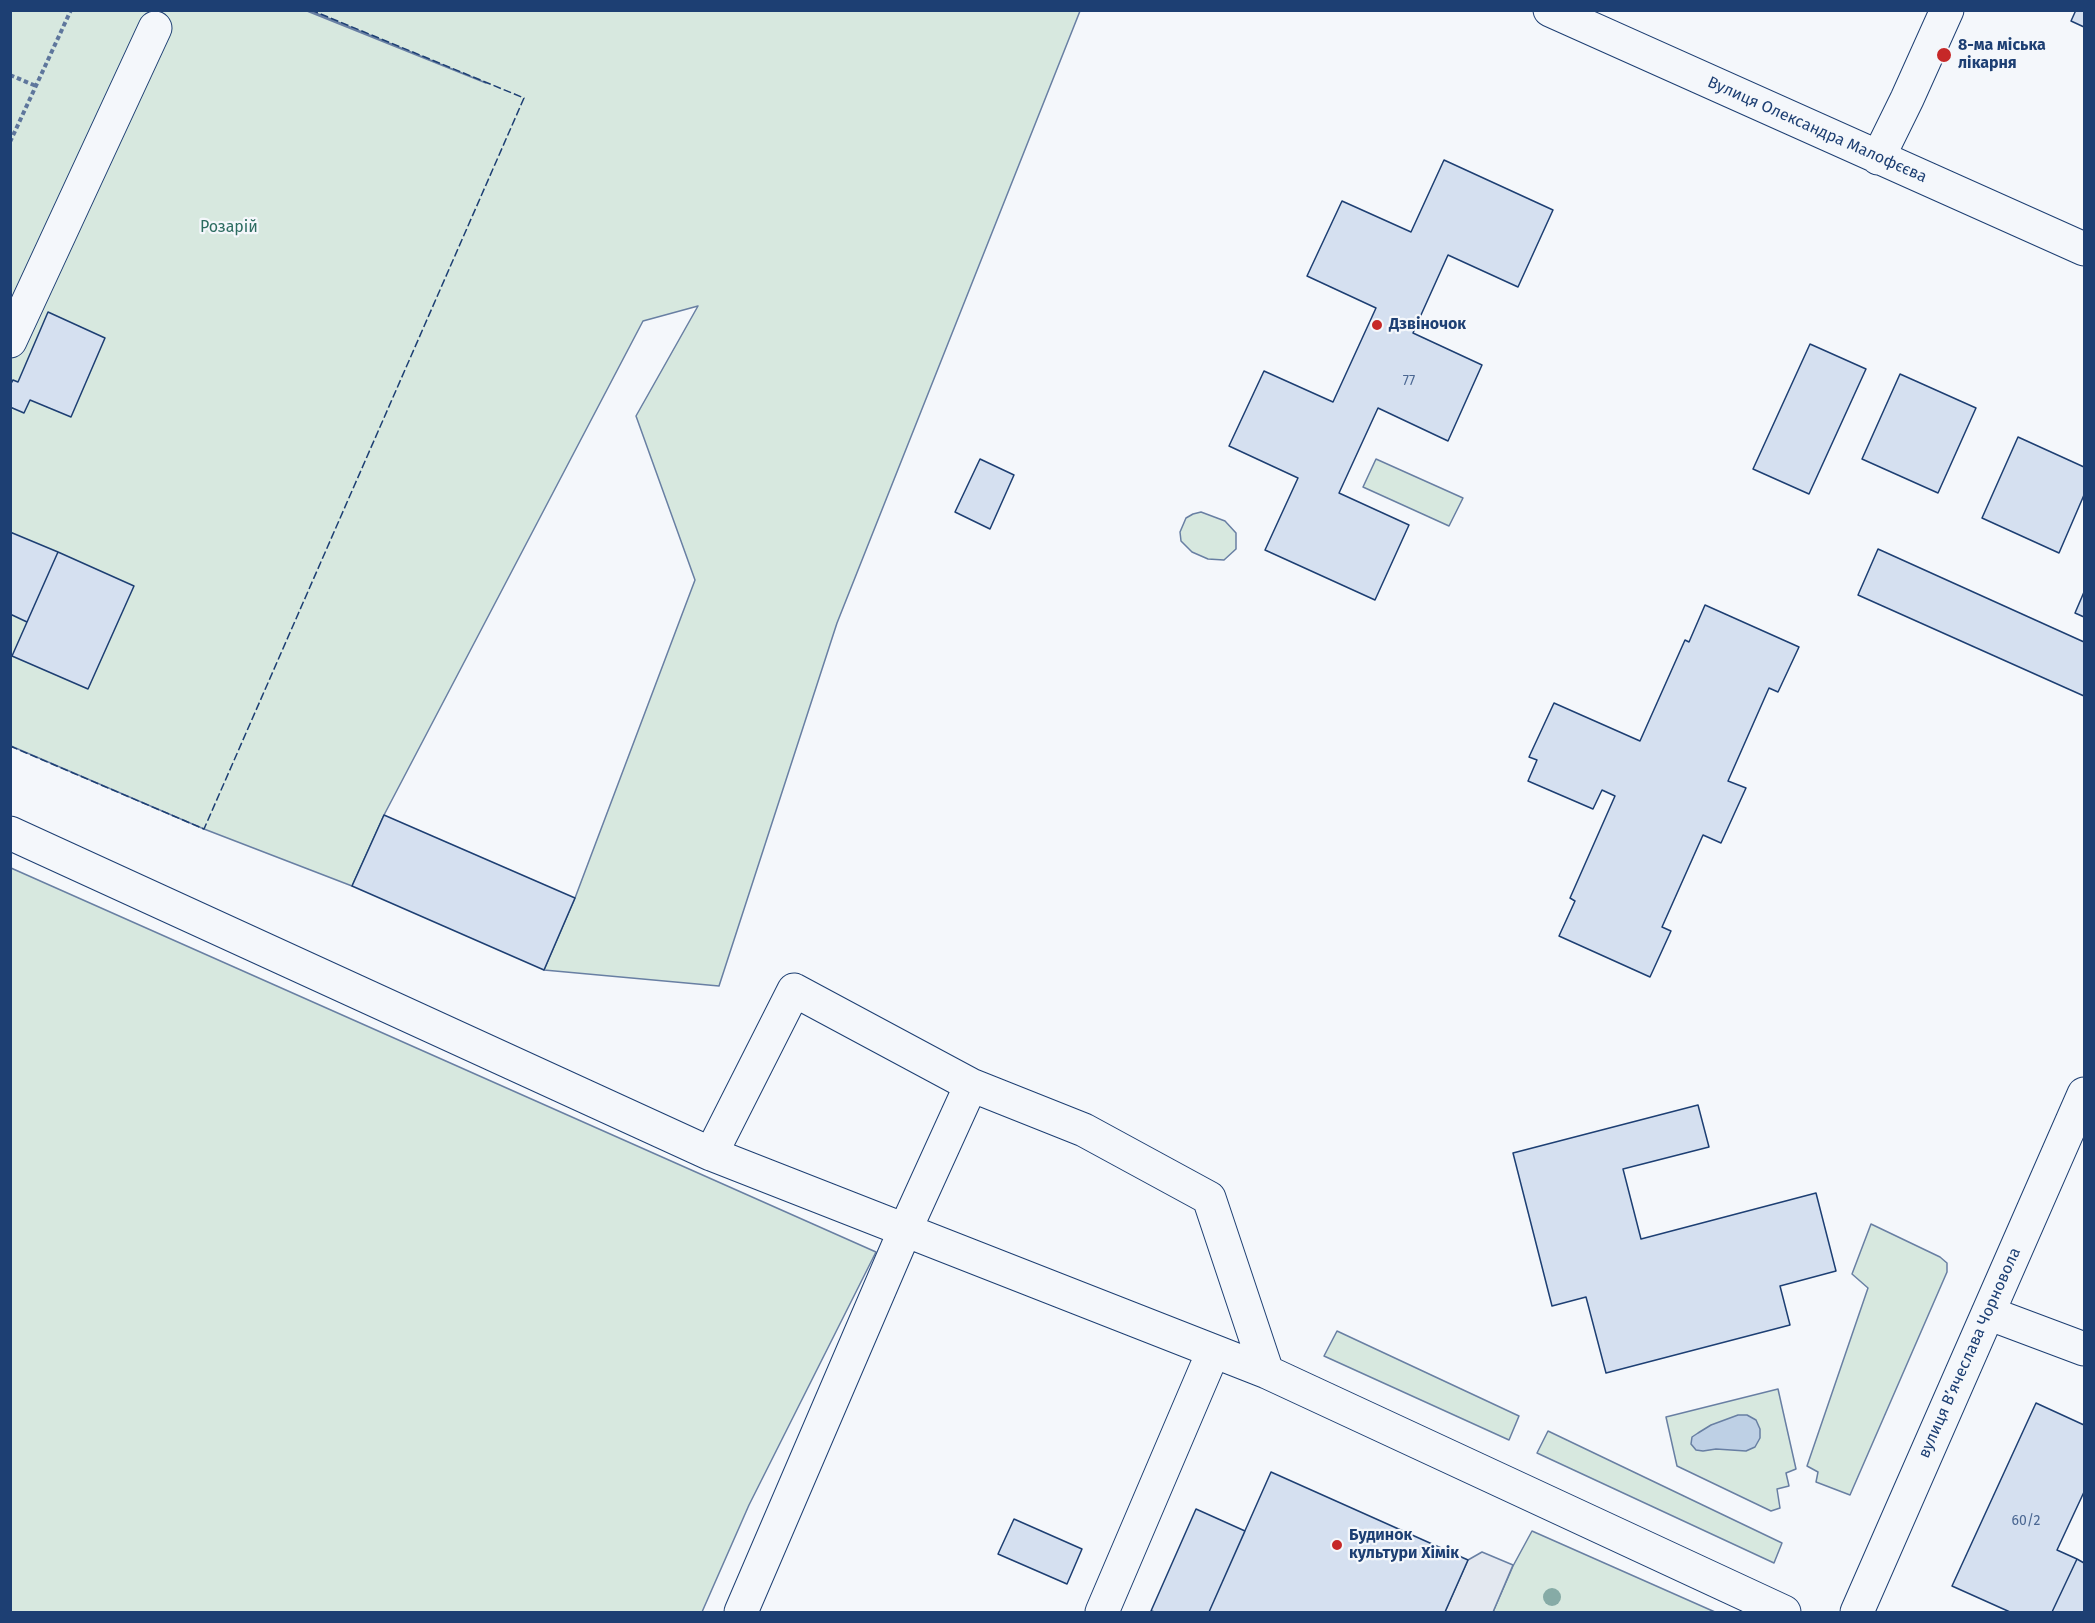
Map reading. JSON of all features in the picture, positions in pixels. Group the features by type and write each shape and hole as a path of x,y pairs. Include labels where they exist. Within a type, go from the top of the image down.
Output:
{"street":[{"name":"Вулиця Олександра Малофєєва","path":"1550,10 2085,249"},
{"path":"1878,158 1947,10"},
{"path":"10,341 155,28"},
{"path":"10,833 711,1154 1267,1372 1784,1612"},
{"path":"711,1154 794,990 971,1085 1084,1130 1209,1198 1267,1372"},
{"path":"741,1612 905,1230 971,1085"},
{"name":"вулиця Вʼячеслава Чорновола","path":"1857,1612 2085,1094"},
{"path":"1988,1313 2085,1349"},
{"path":"1102,1612 1213,1352"}],"path":[{"path":"10,142 71,10"},
{"path":"10,75 36,86"}],"green space":[{"name":"Розарій","path":"11,11 307,11 486,83 311,11 1080,11 837,623 719,986 544,970 575,898 695,580 636,416 698,306 643,321 384,815 352,886 204,829 11,746"},
{"path":"1376,459 1463,498 1449,526 1363,487"},
{"path":"1201,512 1225,521 1236,533 1236,549 1224,560 1208,559 1192,552 1181,541 1180,532 1186,518"},
{"path":"11,868 876,1252 749,1505 702,1612 11,1612"},
{"path":"1871,1224 1940,1257 1947,1263 1947,1272 1850,1495 1816,1482 1818,1472 1807,1466 1868,1288 1852,1274"},
{"path":"1337,1331 1519,1416 1509,1440 1324,1356"},
{"path":"1778,1389 1796,1469 1786,1473 1789,1486 1777,1489 1780,1508 1771,1511 1677,1466 1666,1417"},
{"path":"1548,1431 1782,1543 1774,1563 1537,1453"},
{"path":"1532,1531 1715,1612 1493,1612 1513,1566"}],"shaded area":[{"path":"1482,1552 1513,1565 1493,1612 1445,1612 1468,1560"}],"water":[{"path":"1738,1415 1747,1415 1756,1420 1760,1429 1760,1438 1755,1447 1746,1451 1716,1449 1703,1451 1696,1450 1691,1444 1692,1437 1698,1433 1711,1425"}],"building":[{"path":"2076,10 2084,10 2084,27 2071,21"},
{"path":"1444,160 1553,210 1518,287 1448,255 1413,333 1482,365 1448,441 1378,408 1339,493 1409,525 1375,600 1265,550 1298,478 1229,446 1264,371 1333,402 1376,308 1307,276 1342,201 1411,232"},
{"path":"48,312 105,338 71,417 30,400 24,413 10,407 10,385 13,380 18,382"},
{"path":"1810,344 1866,369 1809,494 1753,469"},
{"path":"1900,374 1976,408 1938,493 1862,459"},
{"path":"2018,437 2084,467 2084,495 2059,553 1982,518"},
{"path":"980,459 1014,475 990,529 955,512"},
{"path":"10,532 58,552 27,622 10,614"},
{"path":"1878,549 2084,642 2084,696 1858,595"},
{"path":"58,552 134,586 88,689 12,656"},
{"path":"2084,592 2084,617 2075,613"},
{"path":"1705,605 1799,647 1778,692 1769,688 1728,781 1746,788 1721,843 1703,835 1662,927 1671,931 1650,977 1559,936 1575,901 1570,898 1615,796 1602,790 1593,809 1528,781 1537,760 1529,757 1554,703 1640,741 1685,640 1689,642"},
{"path":"384,815 575,898 544,970 352,886"},
{"path":"1698,1105 1709,1147 1623,1169 1641,1239 1816,1193 1836,1271 1780,1286 1790,1325 1606,1373 1586,1297 1552,1306 1513,1153"},
{"path":"2036,1403 2084,1425 2084,1492 2057,1550 2077,1559 2052,1612 2010,1612 1952,1586"},
{"name":"Будинок культури Хімік","path":"1271,1472 1468,1560 1445,1612 1209,1612"},
{"path":"1196,1509 1245,1531 1209,1612 1151,1611"},
{"path":"1014,1519 1082,1549 1067,1584 998,1554"},
{"path":"2077,1559 2084,1563 2084,1612 2052,1612"}],"fence":[{"path":"10,746 204,829 524,98 311,10"}],"place":[{"name":"8-ма міська лікарня","path":"1944,55"},
{"name":"Дзвіночок","path":"1377,325"},
{"name":"Будинок культури Хімік","path":"1337,1545"}]}
